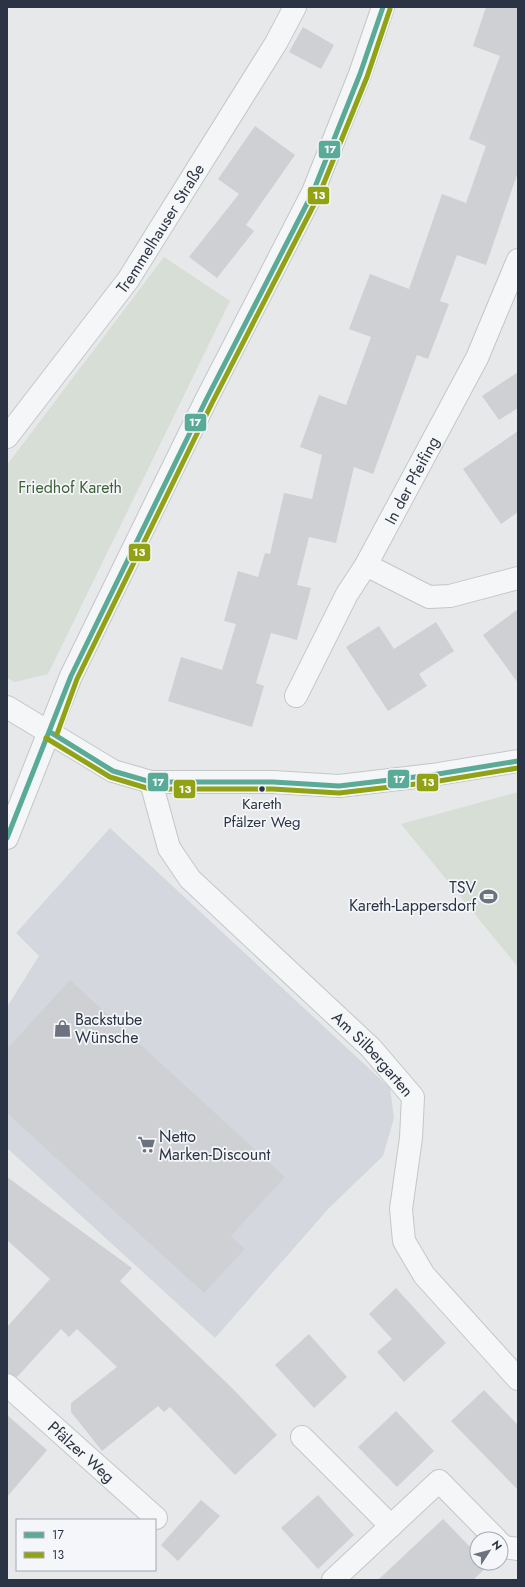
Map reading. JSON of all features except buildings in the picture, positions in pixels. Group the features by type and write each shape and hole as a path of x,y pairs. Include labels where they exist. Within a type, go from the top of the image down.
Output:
{"street":[{"name":"Tremmelhauser Straße","path":"7,437 128,280 276,43 295,7"},
{"path":"7,838 75,669 203,407 313,192 360,74 383,7"},
{"name":"In der Pfeifing","path":"296,696 346,594 366,565 476,358 518,260"},
{"path":"366,565 429,597 450,596 518,578"},
{"path":"7,707 113,771 151,782 273,782 339,786 432,775 518,761"},
{"name":"Am Silbergarten","path":"151,782 169,848 190,879 371,1048 413,1096 411,1138 401,1209 404,1241 424,1275 518,1379"},
{"name":"Pfälzer Weg","path":"7,1385 156,1518"},
{"path":"302,1437 391,1526"},
{"path":"334,1580 439,1481 488,1531"}],"shaded area":[{"path":"110,828 390,1088 394,1118 383,1156 329,1208 215,1338 7,1148 7,1007 39,956 16,933"}],"green space":[{"name":"Friedhof Kareth","path":"164,257 230,301 48,674 15,682 7,678 7,465"},
{"name":"TSV Kareth-Lappersdorf","path":"518,792 518,967 401,824"}],"transit line":[{"name":"17","path":"7,838 71,676 206,400 313,192 360,74 383,7"},
{"name":"13","path":"57,734 77,679 212,403 319,195 367,77 390,9"},
{"name":"17","path":"50,732 113,771 151,782 273,782 339,786 432,775 518,761"},
{"name":"13","path":"46,738 110,777 150,789 273,789 339,793 433,782 518,768"}],"place":[{"name":"Kareth Pfälzer Weg","path":"262,789"},
{"name":"TSV Kareth-Lappersdorf","path":"489,896"},
{"name":"Backstube Wünsche","path":"62,1028"},
{"name":"Netto Marken-Discount","path":"146,1145"}]}
